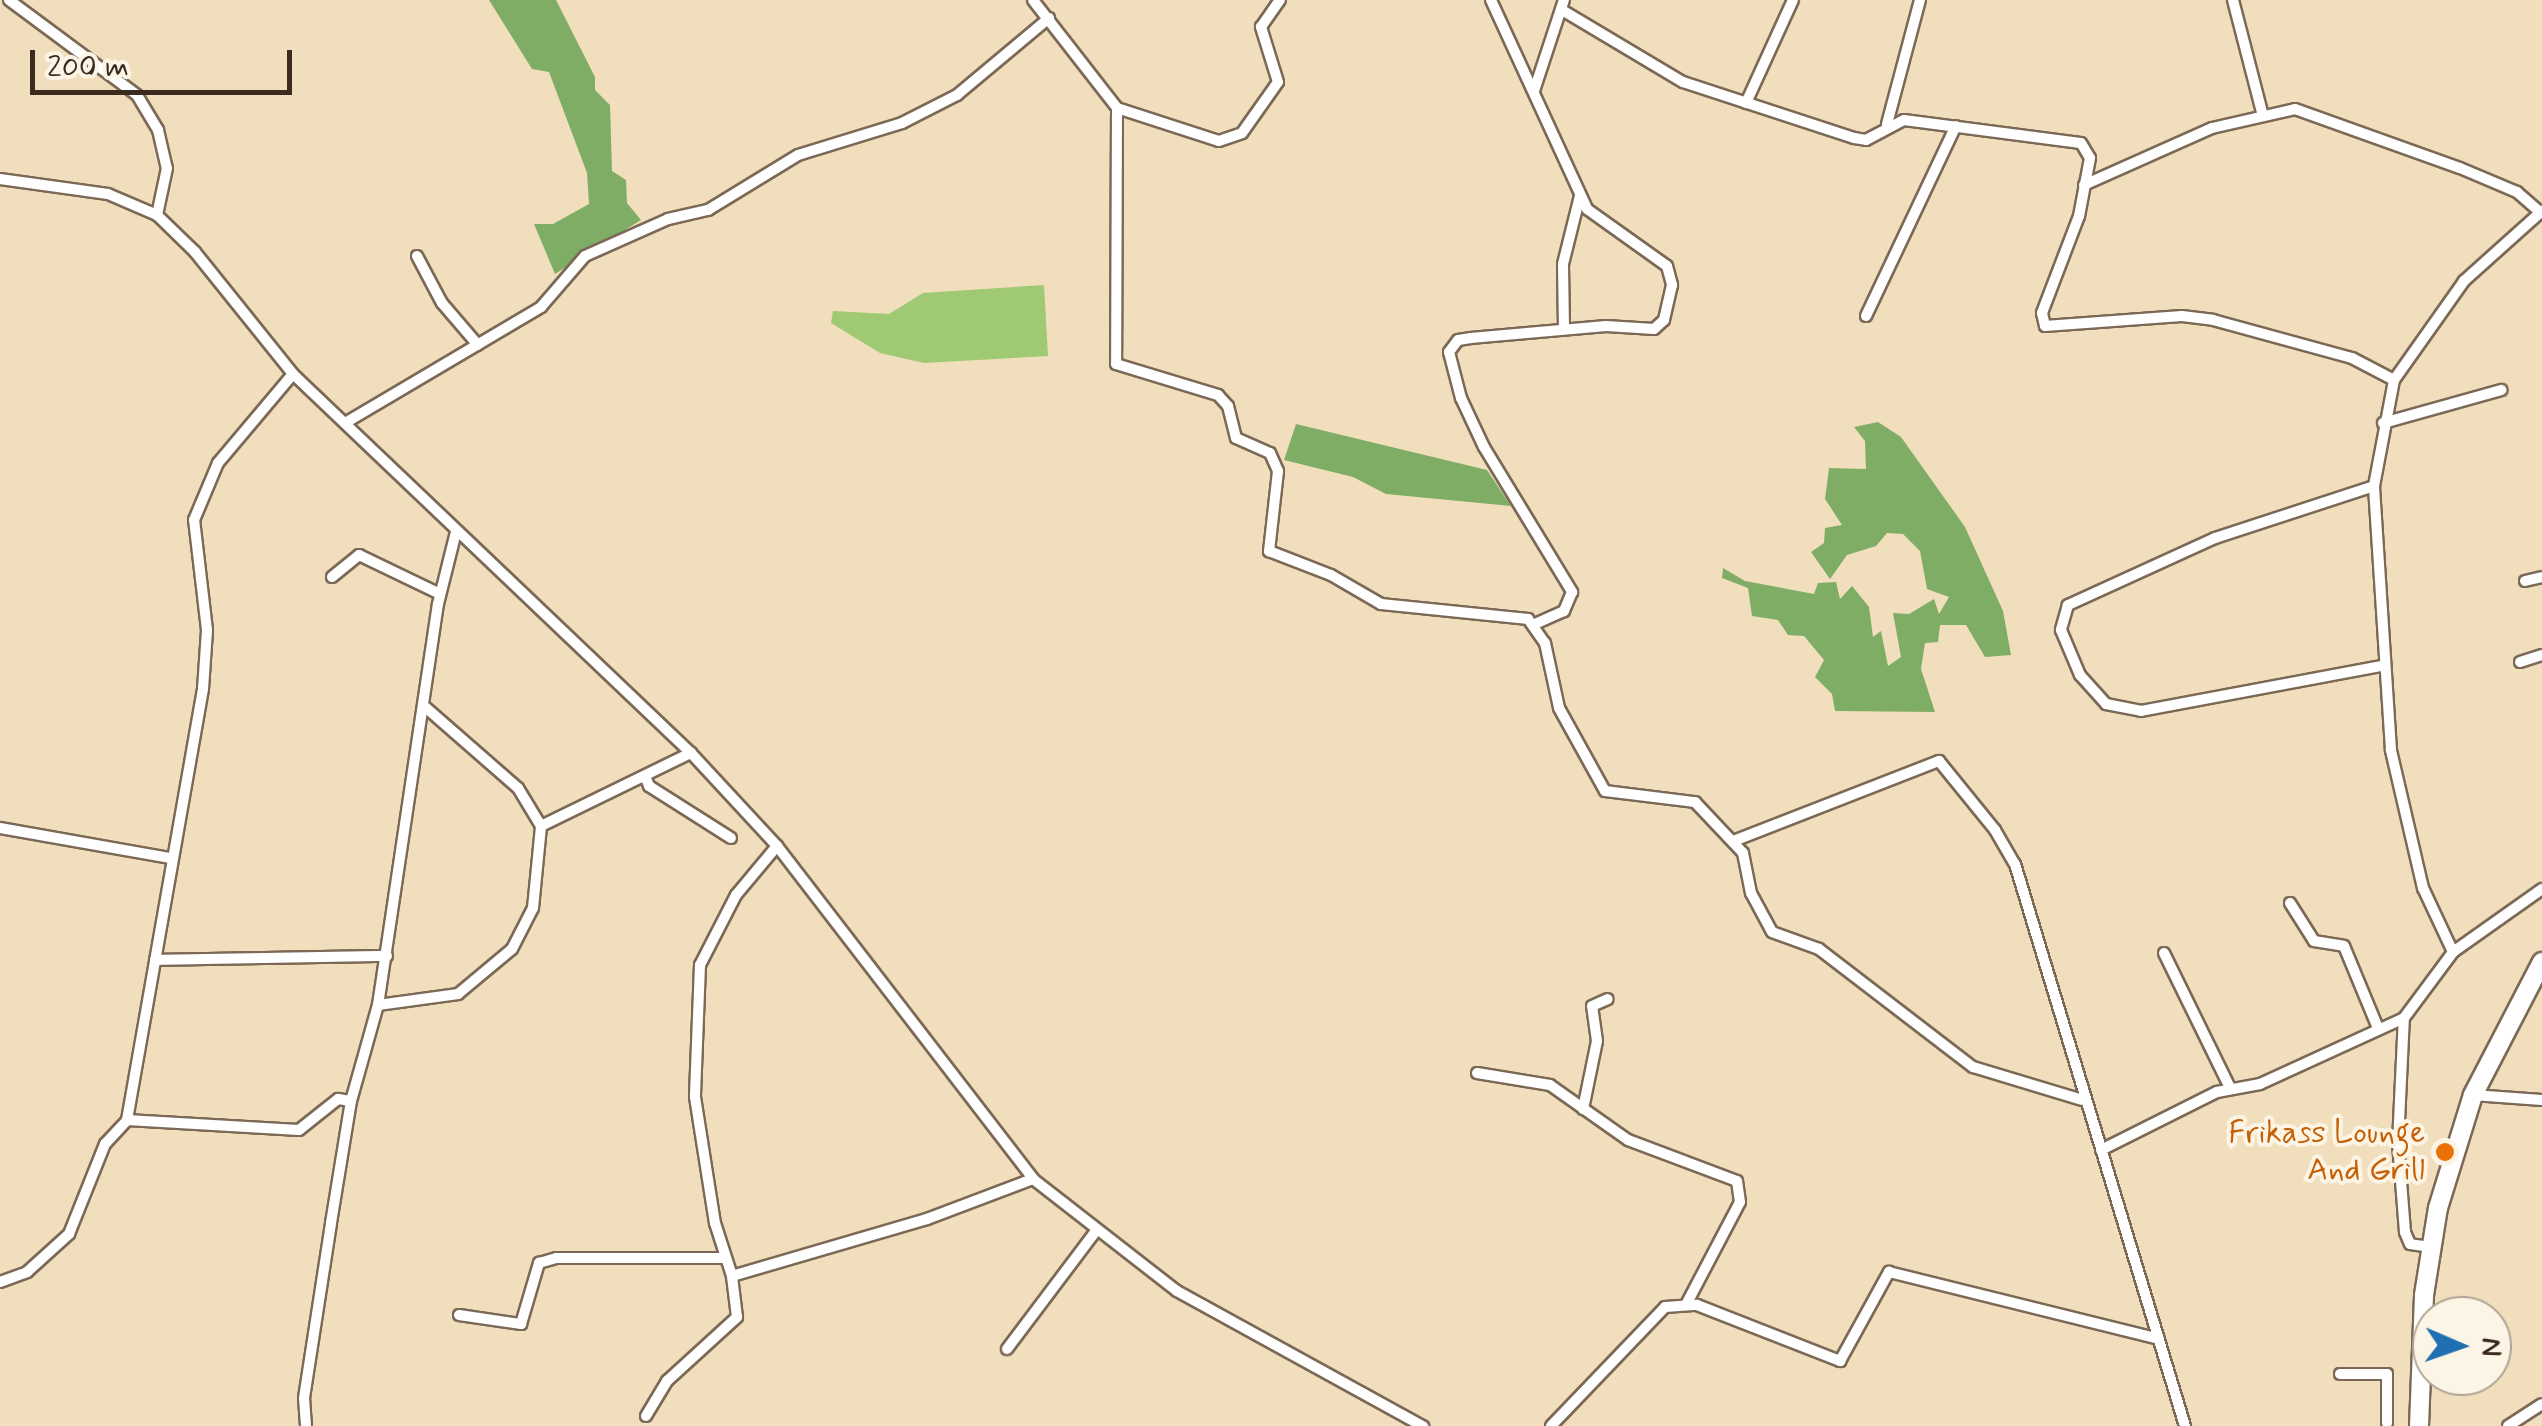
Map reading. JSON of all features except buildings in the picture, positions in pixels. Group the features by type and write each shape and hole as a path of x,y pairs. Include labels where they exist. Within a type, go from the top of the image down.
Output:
{"highway":[{"path":"2419,1426 2431,1247 2473,1095 2542,962"}],"street":[{"path":"9,0 137,95 158,130 167,168 157,215"},
{"path":"1033,0 1117,108 1219,141 1242,133 1278,82 1261,26 1280,0"},
{"path":"1117,108 1112,202 1120,270 1118,367 1218,395 1228,406 1236,438 1270,453 1278,471 1268,544 1274,556 1331,575 1381,604 1510,614 1535,624 1564,612 1572,592 1484,447 1449,352 1458,340 1564,329 1654,329 1664,320 1672,285 1667,266 1616,234 1580,195 1491,0"},
{"path":"1746,103 1793,0"},
{"path":"1534,92 1563,5 1683,82 1866,140 1887,124 1920,0"},
{"path":"2234,0 2262,112"},
{"path":"345,423 541,307 585,256 668,219 708,210 798,155 902,124 956,95 1048,18"},
{"path":"2084,185 2262,112 2295,109 2326,116 2517,192 2541,212 2464,281 2394,380 2374,486 2381,666 2403,816 2423,888 2453,952"},
{"path":"1887,124 1956,126 2080,143 2090,158 2042,313 2045,326 2182,316 2213,320 2352,358 2394,380"},
{"path":"1866,316 1956,126"},
{"path":"0,179 108,194 157,215 195,252 292,374 692,753 777,846 1033,1179 1177,1291 1424,1426"},
{"path":"1564,329 1563,264 1580,195"},
{"path":"417,256 442,303 478,345"},
{"path":"0,1282 38,1263 69,1234 105,1144 127,1120 203,688 207,630 194,520 218,462 292,374"},
{"path":"2383,424 2501,390"},
{"path":"2374,486 2215,538 2068,605 2061,630 2080,675 2106,704 2141,711 2381,666"},
{"path":"306,1426 304,1398 352,1101 387,956 440,594 456,532"},
{"path":"332,576 359,555 440,594"},
{"path":"2525,581 2542,578"},
{"path":"1535,624 1559,708 1605,791 1696,802 1736,840 1751,892 1772,932 1819,950 1973,1067 2082,1100"},
{"path":"2520,662 2542,655"},
{"path":"378,1004 458,994 512,949 533,908 541,826 518,788 424,706"},
{"path":"541,826 692,753"},
{"path":"1736,840 1939,761 2015,864 2082,1100 2101,1150 2185,1426"},
{"path":"646,776 649,786 731,838"},
{"path":"0,828 171,858"},
{"path":"646,1416 679,1367 737,1317 695,1097 700,965 736,895 777,846"},
{"path":"2101,1150 2230,1088 2260,1084 2404,1018 2453,952 2542,889"},
{"path":"2290,902 2314,941 2344,946 2378,1028"},
{"path":"2164,953 2230,1088"},
{"path":"155,960 387,956"},
{"path":"1584,1109 1597,1041 1592,1006 1608,998"},
{"path":"2404,1018 2398,1144 2406,1232 2410,1244 2431,1247"},
{"path":"1477,1073 1550,1085 1628,1140 1736,1180 1740,1202 1687,1302 1650,1318 1550,1426"},
{"path":"2473,1095 2542,1100"},
{"path":"127,1120 299,1130 338,1099 352,1101"},
{"path":"732,1276 927,1219 1033,1179"},
{"path":"1008,1349 1096,1231"},
{"path":"459,1314 521,1324 539,1263 556,1258 724,1258"},
{"path":"1687,1302 1840,1361 1889,1272 2159,1338"},
{"path":"2340,1374 2387,1374 2386,1425"},
{"path":"2508,1426 2542,1404"}],"green space":[{"path":"489,0 556,0 595,77 595,90 610,105 612,171 626,180 627,203 641,220 555,274 534,224 553,224 589,204 587,173 549,72 532,69"},
{"path":"1044,285 1048,356 924,363 880,353 831,323 833,311 889,314 923,293"},
{"path":"1878,422 1901,437 1965,527 2003,611 2011,655 1985,657 1966,625 1940,625 1938,642 1925,643 1921,669 1935,712 1835,711 1832,694 1815,677 1824,660 1804,636 1788,635 1778,620 1752,616 1748,588 1722,578 1723,568 1745,581 1814,594 1818,583 1836,582 1840,599 1852,586 1869,607 1873,637 1881,631 1888,666 1901,657 1893,613 1909,614 1934,599 1939,614 1949,597 1927,589 1920,551 1903,534 1887,533 1876,546 1847,555 1830,579 1811,552 1824,543 1825,528 1842,525 1825,499 1829,468 1866,469 1865,441 1854,427"},
{"path":"1296,424 1487,470 1511,506 1386,494 1353,477 1284,460"}],"place":[{"name":"Frikass Lounge And Grill","path":"2445,1152"}]}
